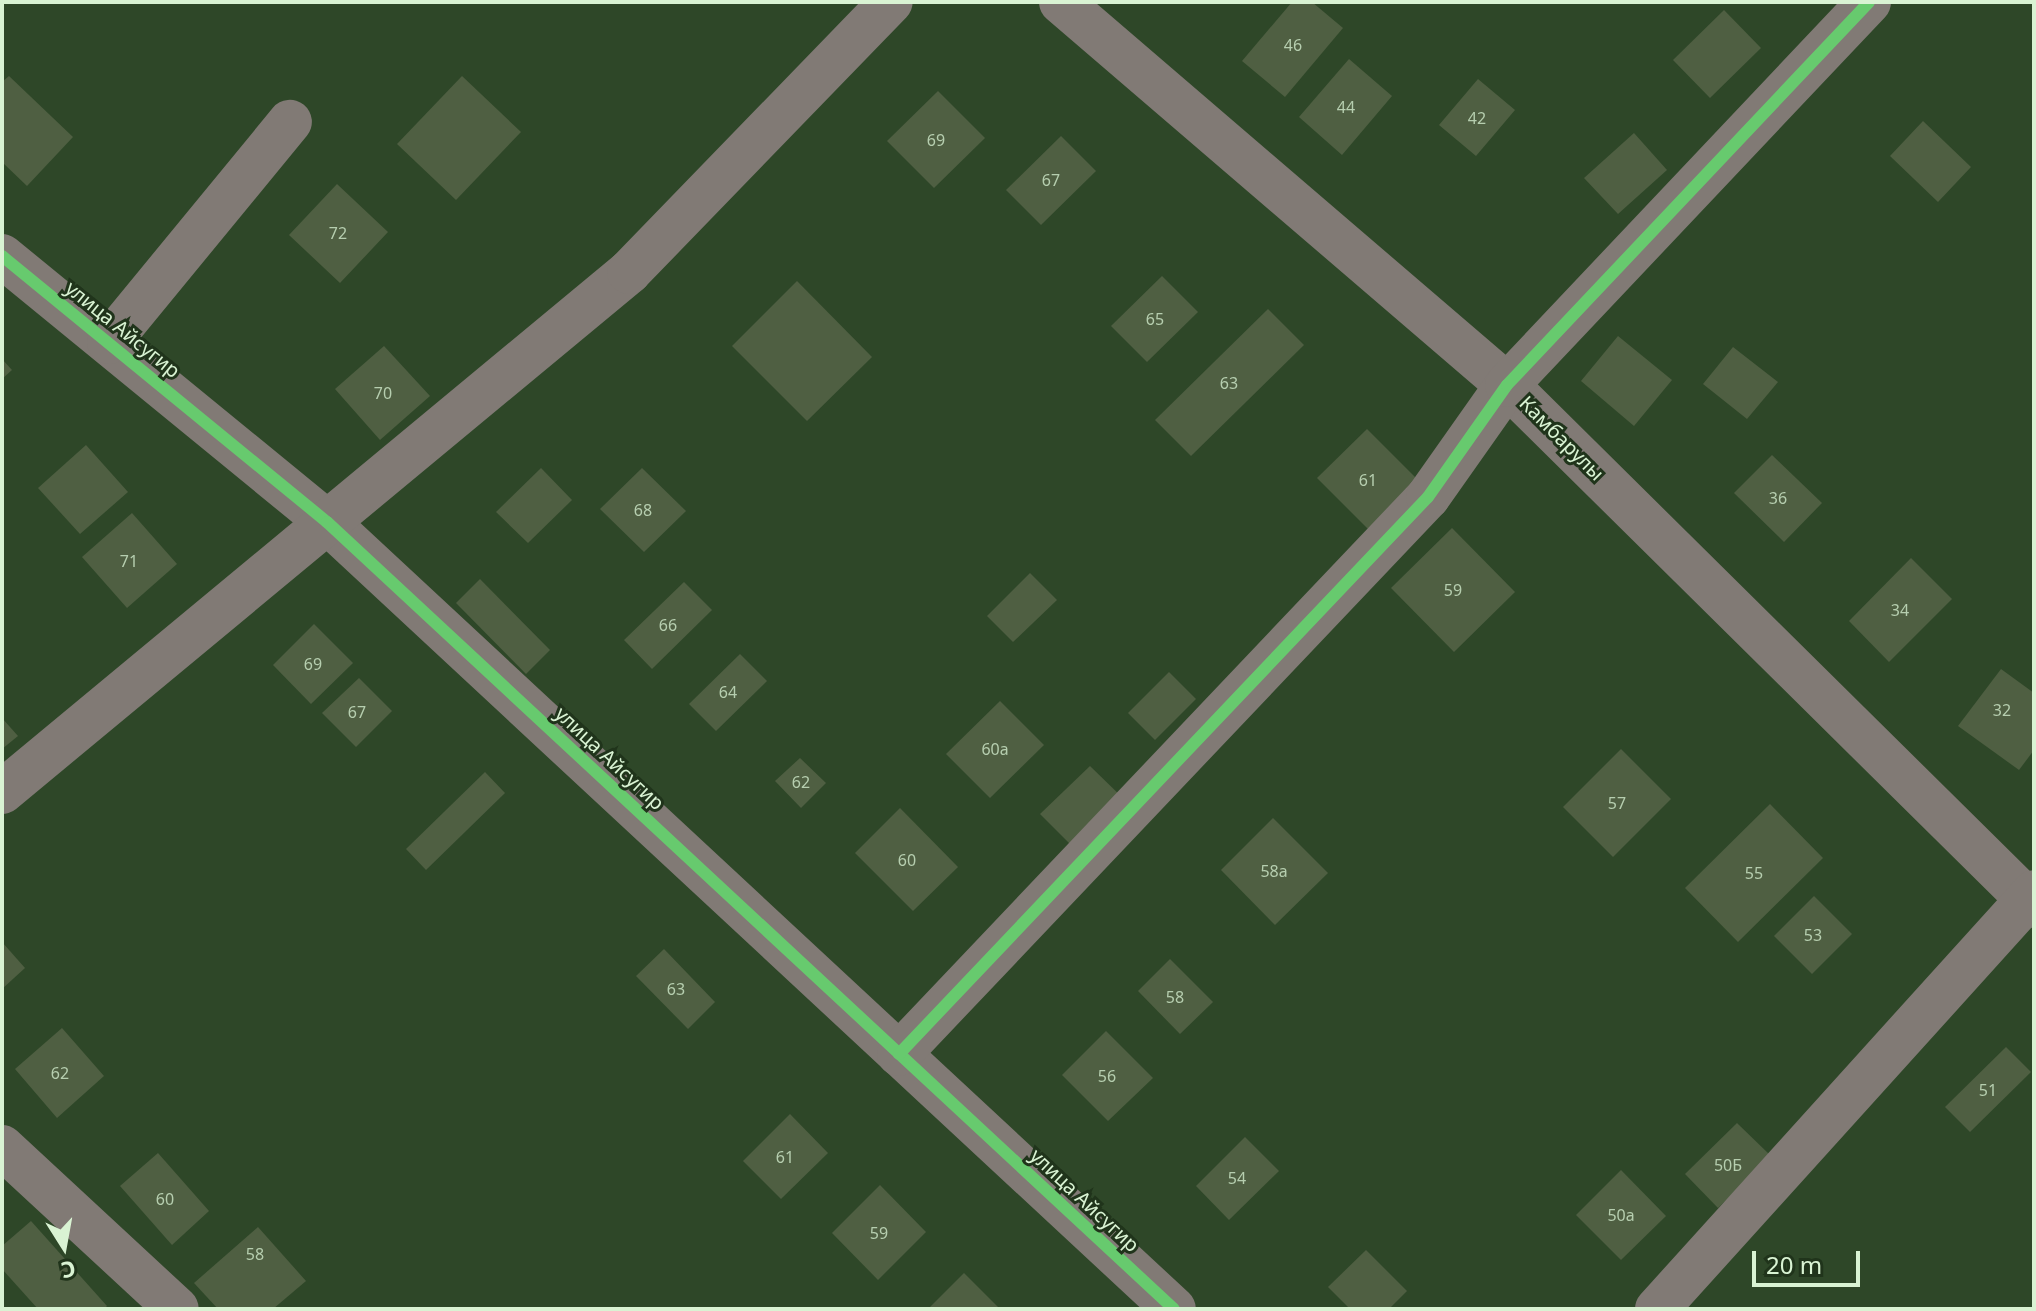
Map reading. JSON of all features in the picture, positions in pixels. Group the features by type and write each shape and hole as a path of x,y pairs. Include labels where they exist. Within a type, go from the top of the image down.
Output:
{"street":[{"path":"2,792 629,272 891,2"},
{"name":"Камбарулы","path":"1061,2 1507,385 2032,899"},
{"path":"899,1054 1428,497 1507,385 1869,2"},
{"path":"109,342 290,122"},
{"name":"улица Айсугир","path":"2,256 327,522 1174,1309"},
{"path":"1657,1309 2032,899"},
{"path":"2,1147 177,1309"}],"building":[{"path":"1292,2 1312,2 1343,28 1285,97 1242,61"},
{"path":"1724,10 1761,48 1710,98 1673,60"},
{"path":"1349,59 1392,96 1342,155 1299,117"},
{"path":"9,76 73,137 27,186 2,162 2,82"},
{"path":"462,76 521,132 456,200 397,144"},
{"path":"1478,79 1515,110 1476,156 1439,125"},
{"path":"938,91 985,138 934,188 887,141"},
{"path":"1923,121 1971,167 1938,202 1890,156"},
{"path":"1634,133 1667,170 1618,214 1584,178"},
{"path":"1061,136 1096,171 1041,225 1006,190"},
{"path":"337,184 388,232 340,283 289,235"},
{"path":"1162,276 1198,312 1147,362 1111,326"},
{"path":"797,281 872,357 807,421 732,346"},
{"path":"1268,309 1304,345 1191,456 1155,420"},
{"path":"1618,336 1672,380 1634,426 1581,381"},
{"path":"384,346 430,396 380,440 335,389"},
{"path":"1733,347 1778,382 1747,419 1703,384"},
{"path":"2,359 12,370 2,379"},
{"path":"1367,429 1419,481 1369,530 1317,478"},
{"path":"86,445 128,492 80,534 38,488"},
{"path":"1772,455 1822,503 1784,542 1734,493"},
{"path":"541,468 572,500 528,543 496,512"},
{"path":"642,468 686,511 644,552 600,509"},
{"path":"132,513 177,564 127,608 82,557"},
{"path":"1452,528 1515,592 1454,652 1391,588"},
{"path":"1911,558 1952,599 1889,662 1849,621"},
{"path":"1030,573 1057,600 1013,642 987,616"},
{"path":"480,579 550,650 526,674 456,603"},
{"path":"684,582 712,610 652,669 624,640"},
{"path":"314,624 353,663 311,704 273,665"},
{"path":"740,654 767,681 716,731 689,704"},
{"path":"2001,669 2034,693 2034,750 2019,770 1958,726"},
{"path":"1169,672 1196,699 1155,740 1128,713"},
{"path":"359,678 392,711 356,747 322,713"},
{"path":"1000,701 1044,745 990,798 946,754"},
{"path":"2,718 18,736 2,749"},
{"path":"1621,749 1671,799 1613,857 1563,807"},
{"path":"800,758 826,783 801,808 775,781"},
{"path":"1090,766 1128,803 1078,852 1040,814"},
{"path":"485,772 505,793 426,870 406,849"},
{"path":"1770,804 1823,858 1738,942 1685,888"},
{"path":"900,808 958,867 913,911 855,853"},
{"path":"1273,818 1328,873 1275,925 1221,870"},
{"path":"1814,896 1852,934 1812,974 1774,936"},
{"path":"2,942 25,968 2,989"},
{"path":"664,949 715,1002 688,1029 636,976"},
{"path":"1170,959 1213,1002 1180,1034 1138,991"},
{"path":"62,1028 104,1076 57,1118 15,1069"},
{"path":"1106,1031 1153,1078 1108,1121 1062,1075"},
{"path":"2006,1047 2031,1072 1970,1132 1945,1107"},
{"path":"790,1114 828,1153 781,1199 743,1161"},
{"path":"1737,1123 1771,1156 1718,1208 1685,1174"},
{"path":"1245,1137 1279,1171 1229,1220 1196,1186"},
{"path":"158,1153 209,1211 172,1245 120,1186"},
{"path":"1621,1170 1666,1216 1621,1260 1576,1215"},
{"path":"880,1185 926,1232 878,1280 832,1233"},
{"path":"31,1221 107,1306 104,1309 38,1309 2,1269 2,1246"},
{"path":"258,1227 306,1281 273,1309 218,1309 194,1283"},
{"path":"1366,1250 1407,1291 1389,1309 1350,1309 1328,1287"},
{"path":"964,1273 1000,1309 928,1309"}],"cycle path":[{"path":"899,1054 1428,497 1507,385 1869,2"},
{"path":"2,256 327,522 1174,1309"}]}
